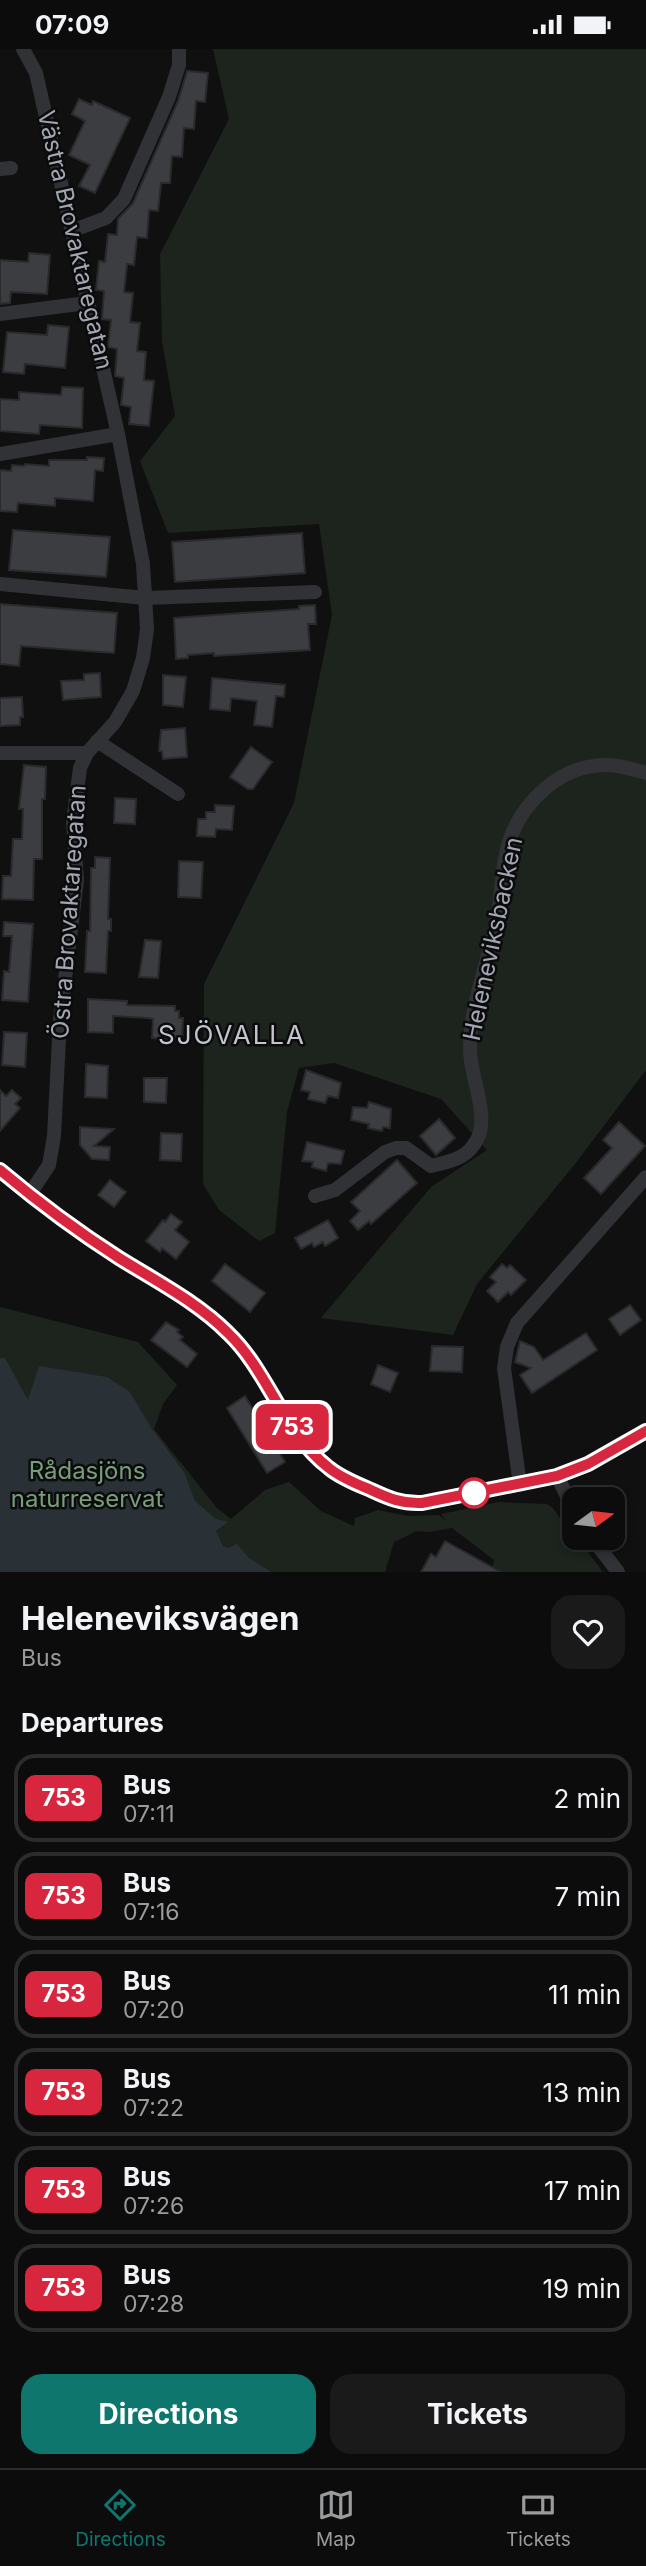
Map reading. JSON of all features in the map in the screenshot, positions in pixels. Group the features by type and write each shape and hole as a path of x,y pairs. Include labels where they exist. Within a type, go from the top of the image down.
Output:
{"street":[{"name":"Västra Brovaktaregatan","path":"23,49 36,73 118,434"},
{"path":"71,231 106,218 124,199 169,97 179,65 179,49"},
{"path":"0,314 87,303"},
{"path":"0,454 118,434"},
{"name":"Östra Brovaktaregatan","path":"29,1195 49,1165 54,1136 60,1020 77,880 73,822 80,768 87,753 115,722 133,691 143,658 147,629 143,564 118,434"},
{"path":"0,584 145,598 315,592"},
{"path":"97,741 178,794"},
{"path":"0,753 87,753"},
{"name":"Heleneviksbacken","path":"315,1196 335,1190 385,1152 396,1148 407,1149 431,1165 456,1160 474,1146 482,1123 470,1049 477,998 497,918 511,835 520,817 537,797 552,782 572,771 611,765 646,773"},
{"path":"0,1170 29,1195 93,1241 187,1300 229,1333 252,1360 304,1445 341,1476 401,1502 410,1504 557,1476 588,1464 646,1431"},
{"path":"520,1485 504,1368 507,1347 517,1323 646,1177"},
{"path":"557,1476 562,1487"},
{"path":"602,1551 618,1572"}],"green space":[{"path":"213,49 646,49 646,1070 575,1164 477,1284 453,1335 321,1318 431,1187 487,1150 441,1099 334,1063 299,1068 287,1112 275,1233 259,1241 219,1210 203,1184 204,984 294,803 332,615 319,524 168,533 140,461 175,416 162,341 160,254 229,119"},
{"name":"Rådasjöns naturreservat","path":"0,1307 138,1342 177,1385 163,1404 154,1429 217,1508 231,1519 265,1490 289,1482 321,1511 354,1526 355,1518 378,1510 408,1516 439,1515 446,1521 441,1514 499,1502 547,1504 562,1521 562,1551 587,1551 603,1572 492,1572 494,1560 452,1528 430,1532 417,1531 394,1542 385,1572 0,1572"}],"shaded area":[{"name":"Rådasjöns naturreservat","path":"0,1358 5,1358 28,1400 39,1366 107,1377 130,1392 152,1429 184,1472 195,1501 216,1519 228,1522 216,1531 223,1546 228,1548 237,1544 249,1558 271,1572 0,1572"}],"building":[{"path":"187,71 208,73 205,102 196,101 194,129 184,128 182,157 172,156 170,183 161,183 158,211 149,210 147,238 137,237 134,265 127,264 124,292 133,293 130,322 140,323 137,351 146,352 144,380 154,381 149,426 129,424 131,407 121,405 124,378 115,376 117,349 108,347 111,320 102,319 104,291 96,290 99,261 105,262 108,234 117,235 118,219 133,203 178,101"},
{"path":"79,99 92,105 93,101 130,118 95,193 79,186 90,165 69,155 85,121 72,114"},
{"path":"29,253 50,255 47,294 11,292 10,303 0,304 0,260 28,262"},
{"path":"48,325 69,327 65,368 25,364 24,374 3,372 7,332 47,335"},
{"path":"62,387 83,388 82,428 40,425 39,434 0,431 0,399 19,400 19,392 61,395"},
{"path":"87,457 104,458 103,471 95,470 93,501 55,498 55,506 18,503 17,512 0,511 0,470 11,471 12,465 49,466 49,460 87,460"},
{"path":"13,530 110,537 106,577 9,570"},
{"path":"302,533 305,573 175,582 172,542"},
{"path":"0,604 117,613 114,653 21,646 19,666 0,664"},
{"path":"315,605 316,624 308,624 310,650 214,656 214,653 176,659 174,618 299,609 299,606"},
{"path":"100,673 101,697 63,700 61,681 84,680 84,674"},
{"path":"163,675 186,677 183,707 163,705"},
{"path":"212,678 285,685 284,697 276,696 272,727 254,725 257,701 231,698 230,711 210,709"},
{"path":"22,697 23,717 20,717 20,725 0,726 0,698"},
{"path":"185,728 187,757 163,759 162,751 159,751 161,730"},
{"path":"251,747 272,762 253,789 248,789 230,777"},
{"path":"24,765 46,767 45,799 42,799 42,859 34,859 33,900 2,899 3,876 11,876 13,839 22,839 23,809 19,809"},
{"path":"115,798 136,799 135,824 114,823"},
{"path":"215,805 234,806 232,830 216,829 215,837 197,836 198,819 206,819 206,812 215,812"},
{"path":"95,857 110,858 108,919 111,919 111,931 108,931 106,973 85,972 87,931 90,931 91,868 95,868"},
{"path":"179,861 203,862 201,898 178,897"},
{"path":"4,922 33,924 28,1002 2,1000 4,971 9,972 12,936 3,936"},
{"path":"145,940 161,941 158,978 139,977"},
{"path":"88,999 127,1001 127,1005 175,1006 175,1011 179,1011 179,1018 183,1018 182,1040 152,1038 153,1019 148,1018 113,1016 113,1033 88,1032"},
{"path":"4,1032 27,1033 25,1067 2,1065"},
{"path":"86,1064 108,1066 107,1098 85,1097"},
{"path":"306,1070 341,1083 338,1098 328,1096 325,1103 308,1099 310,1092 301,1090"},
{"path":"144,1078 167,1078 166,1103 144,1102"},
{"path":"0,1090 6,1096 12,1090 21,1098 15,1104 20,1108 0,1131"},
{"path":"369,1102 391,1109 390,1128 383,1127 382,1131 368,1128 369,1124 351,1120 353,1107 367,1108"},
{"path":"439,1119 455,1138 436,1155 420,1136"},
{"path":"619,1122 645,1146 601,1194 584,1178 612,1148 603,1140"},
{"path":"80,1127 114,1129 94,1146 110,1147 109,1160 92,1159 80,1145"},
{"path":"161,1133 182,1134 181,1161 160,1160"},
{"path":"307,1142 344,1151 341,1164 328,1163 326,1171 312,1167 313,1162 302,1161"},
{"path":"397,1160 417,1183 371,1224 369,1221 358,1230 350,1221 360,1211 351,1202"},
{"path":"110,1180 126,1192 114,1207 98,1195"},
{"path":"171,1214 182,1222 175,1230 189,1242 176,1259 162,1248 160,1252 146,1241"},
{"path":"328,1220 338,1238 325,1246 323,1242 314,1247 312,1243 301,1249 295,1238"},
{"path":"225,1264 265,1293 250,1312 212,1281"},
{"path":"502,1264 507,1268 510,1265 526,1280 511,1295 508,1292 498,1302 487,1291 496,1282 490,1277"},
{"path":"630,1305 641,1320 620,1335 609,1319"},
{"path":"166,1322 179,1330 177,1332 183,1337 180,1340 197,1354 187,1367 151,1340"},
{"path":"586,1333 597,1350 532,1393 520,1375 531,1368 515,1362 520,1341 534,1347 543,1360"},
{"path":"432,1346 463,1347 462,1372 430,1371"},
{"path":"378,1365 398,1373 390,1392 371,1384"},
{"path":"245,1396 285,1462 267,1473 227,1408"},
{"path":"445,1541 501,1572 421,1572 431,1554 436,1557"}],"bus line":[{"name":"753","path":"0,1170 29,1195 93,1241 187,1300 229,1333 252,1360 304,1445 341,1476 401,1502 422,1503 557,1476 588,1464 646,1431"}],"district":[{"name":"SJÖVALLA","path":"232,1035"}]}
